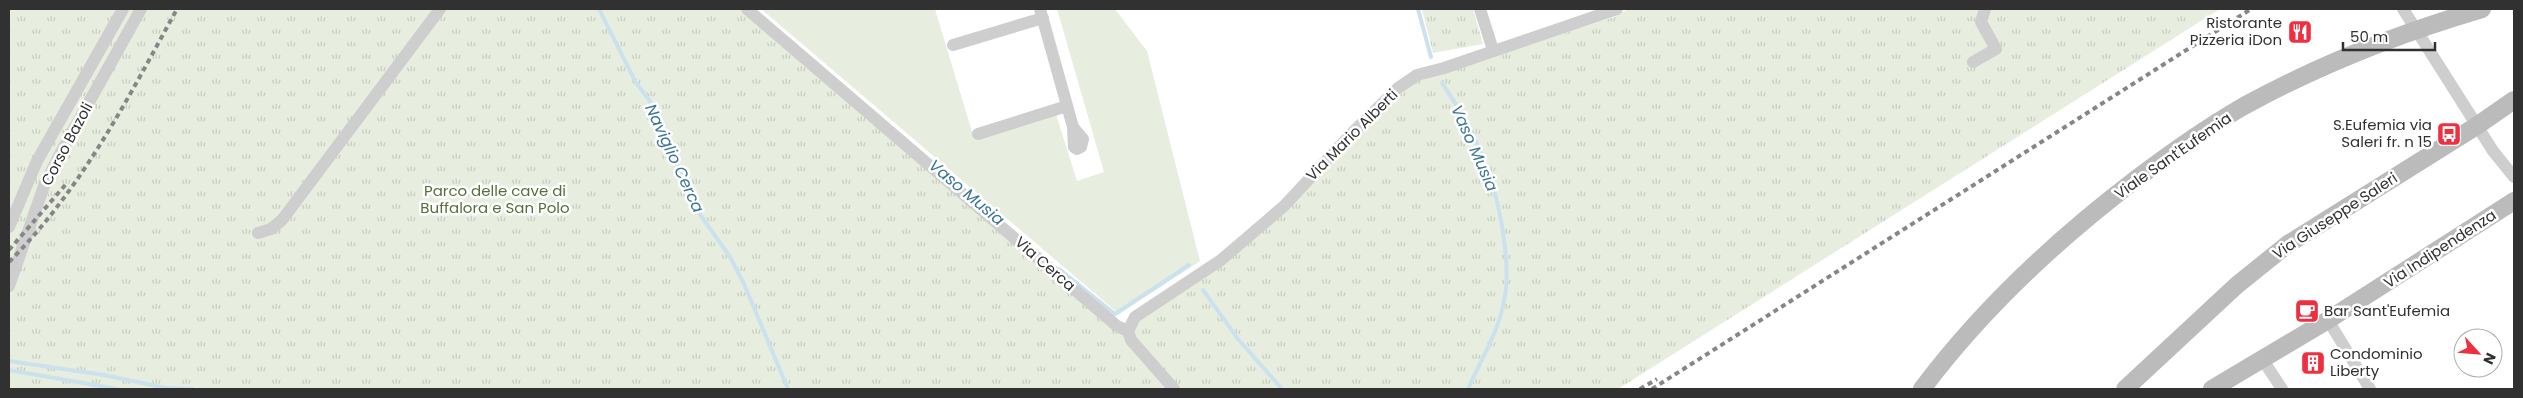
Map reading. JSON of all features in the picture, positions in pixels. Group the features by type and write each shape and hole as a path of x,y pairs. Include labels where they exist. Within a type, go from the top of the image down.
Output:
{"street":[{"name":"Corso Bazoli","path":"9,227 37,162 123,9"},
{"name":"Corso Bazoli","path":"9,286 44,186 141,9"},
{"path":"258,233 271,229 282,220 440,9"},
{"name":"Via Cerca","path":"747,9 1117,326 1128,330 1131,340 1174,389"},
{"path":"1480,9 1493,50"},
{"name":"Via Mario Alberti","path":"1128,330 1135,318 1221,260 1284,206 1353,132 1398,88 1417,75 1617,9"},
{"path":"1973,62 1996,49 1982,22 1985,9"},
{"path":"2402,9 2493,151 2514,177"},
{"name":"Viale Sant'Eufemia","path":"1922,389 1996,301 2047,250 2168,155 2244,107 2299,79 2415,29 2482,9"},
{"path":"953,45 1042,13 1073,127"},
{"name":"Via Giuseppe Saleri","path":"2125,389 2237,285 2288,244 2478,125 2514,100"},
{"path":"978,134 1068,106"},
{"name":"Via Indipendenza","path":"2212,389 2328,320 2514,201"},
{"path":"2328,320 2370,389"},
{"path":"2263,360 2282,389"}],"green space":[{"name":"Parco delle cave di Buffalora e San Polo","path":"9,9 742,9 1118,332 1218,264 1418,78 1495,56 1614,17 1628,9 2220,9 1618,389 9,389"},
{"path":"761,9 935,9 973,135 1055,111 1077,181 1104,172 1057,9 1115,9 1147,51 1200,261 1119,314"},
{"path":"1422,9 1473,9 1483,44 1433,53"}],"waterway":[{"name":"Naviglio Cerca","path":"599,9 635,81 655,108 692,203 730,257 744,284 788,389"},
{"name":"Vaso Musia","path":"1418,9 1431,57"},
{"name":"Vaso Musia","path":"1442,83 1455,102 1476,141 1492,182 1498,203 1506,255 1507,274 1502,312 1494,335 1468,389"},
{"name":"Vaso Musia","path":"1059,269 1115,314 1189,265"},
{"name":"Vaso Musia","path":"1203,290 1238,339 1282,389"},
{"path":"9,361 104,375 166,388 193,389"},
{"path":"9,370 117,389"}],"railway":[{"path":"9,262 59,204 102,142 177,9"},
{"path":"1652,389 2251,9"},
{"path":"9,250 67,183"},
{"path":"1640,389 1657,379"}],"place":[{"name":"Ristorante Pizzeria iDon","path":"2300,32"},
{"name":"S.Eufemia via Saleri fr. n 15","path":"2449,134"},
{"name":"Bar Sant'Eufemia","path":"2307,311"},
{"name":"Condominio Liberty","path":"2313,363"}]}
